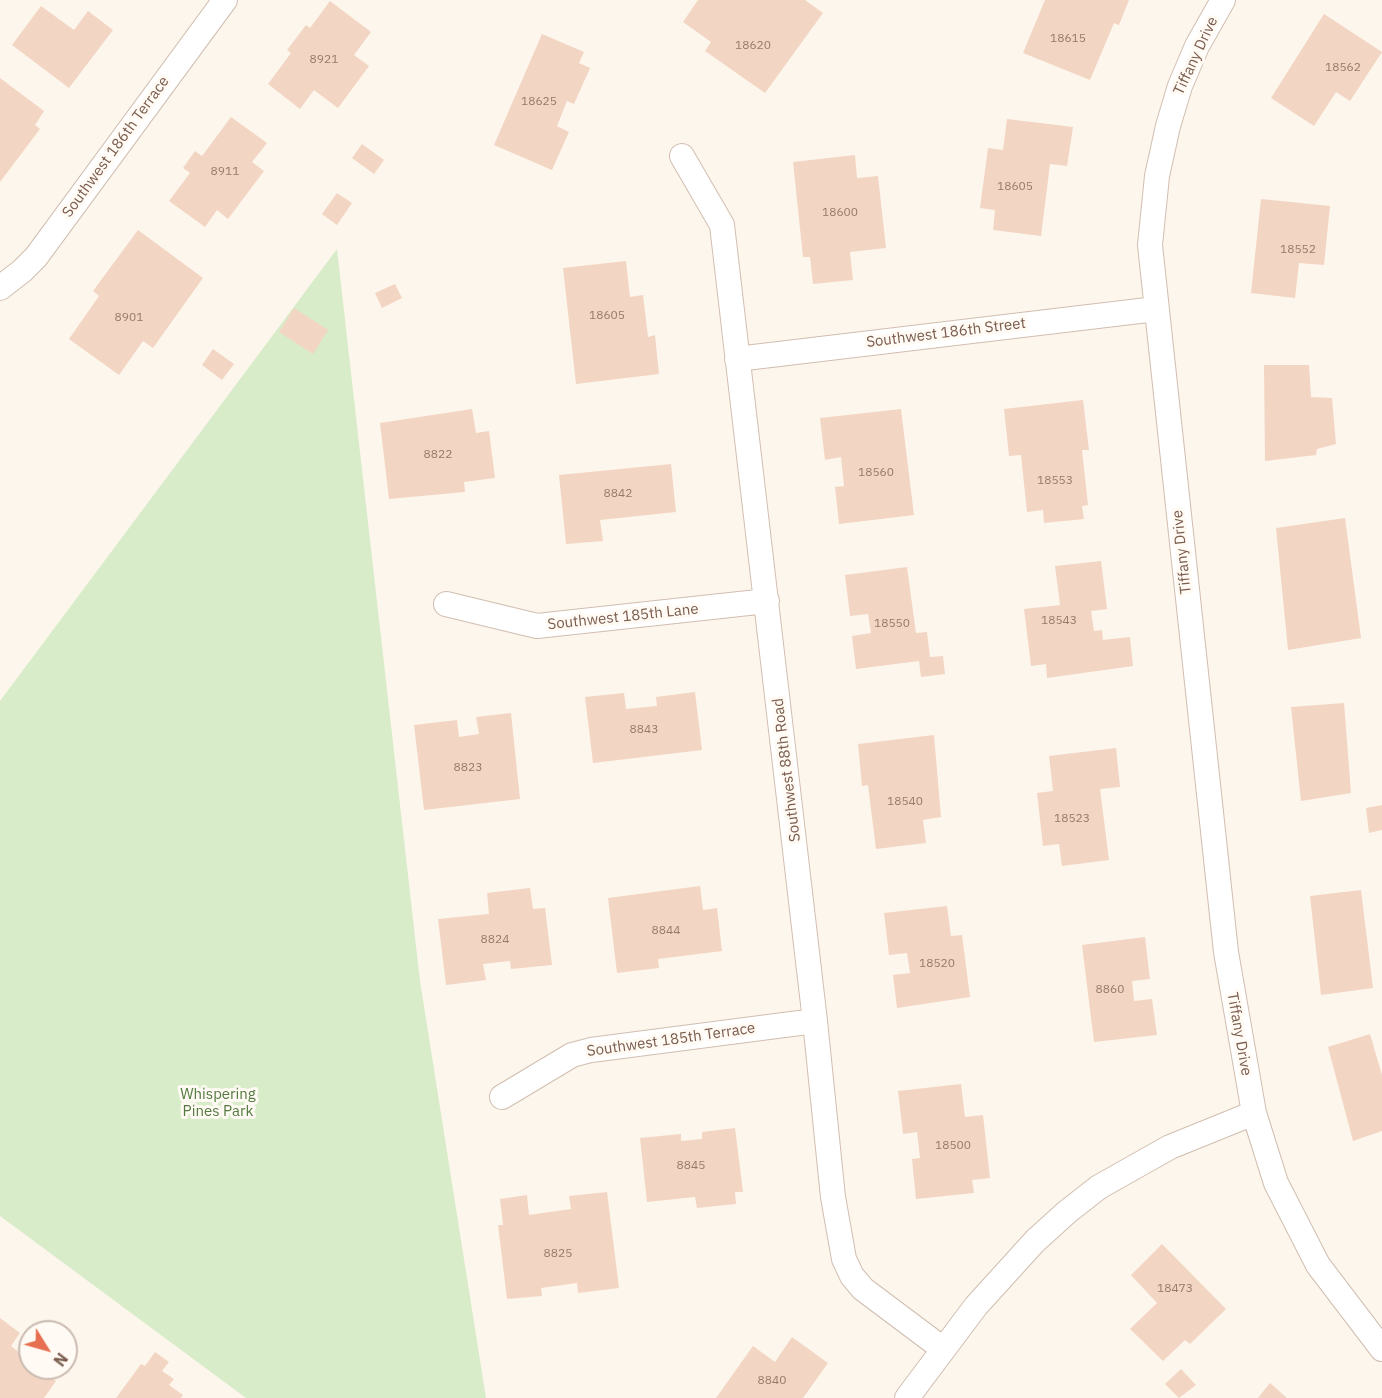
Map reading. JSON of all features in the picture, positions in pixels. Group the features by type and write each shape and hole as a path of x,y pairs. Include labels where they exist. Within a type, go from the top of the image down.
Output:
{"street":[{"name":"Southwest 186th Terrace","path":"0,288 36,257 225,0"},
{"name":"Tiffany Drive","path":"1223,0 1197,46 1180,86 1158,176 1150,245 1226,952 1254,1113 1276,1184 1295,1225 1318,1265 1382,1349"},
{"name":"Southwest 88th Road","path":"682,156 722,225 816,1021 833,1197 844,1259 852,1276 863,1289 943,1350"},
{"name":"Southwest 186th Street","path":"737,359 1156,309"},
{"name":"Southwest 185th Lane","path":"446,604 537,627 767,601"},
{"name":"Southwest 185th Terrace","path":"502,1097 572,1055 591,1050 816,1021"},
{"path":"907,1398 976,1306 1035,1240 1099,1187 1192,1136 1254,1113"}],"green space":[{"name":"Whispering Pines Park","path":"337,249 420,981 486,1398 246,1398 0,1216 0,701"}],"building":[{"path":"698,0 805,0 823,13 765,93 705,51 711,42 683,22"},
{"path":"1045,0 1129,0 1119,25 1114,23 1090,80 1023,53"},
{"path":"330,1 371,32 354,55 369,66 338,108 314,90 300,109 268,84 291,53 287,50 306,25 310,28"},
{"path":"41,6 74,30 88,11 113,30 69,88 12,45"},
{"path":"1324,14 1382,52 1350,101 1336,92 1314,126 1271,98"},
{"path":"542,34 584,52 579,63 590,68 574,104 567,101 557,126 569,132 552,170 494,145"},
{"path":"0,78 44,111 35,125 40,129 0,182"},
{"path":"231,117 267,143 252,162 264,171 228,219 217,210 205,227 169,201 190,173 183,168 195,151 202,156"},
{"path":"1007,119 1073,127 1067,166 1050,164 1041,236 993,230 995,210 980,208 988,148 1003,150"},
{"path":"362,144 384,160 374,174 352,158"},
{"path":"855,155 857,178 878,176 886,248 850,252 853,280 813,284 810,257 803,257 793,162"},
{"path":"337,193 352,203 337,225 322,214"},
{"path":"1261,199 1330,206 1324,265 1299,263 1295,298 1251,293"},
{"path":"138,230 203,278 153,348 143,341 119,375 69,339 99,296 93,291"},
{"path":"626,261 630,297 643,295 648,337 655,335 659,374 576,384 563,268"},
{"path":"395,284 402,298 382,308 375,293"},
{"path":"294,308 328,330 313,354 279,332"},
{"path":"213,349 234,364 222,380 202,365"},
{"path":"1264,365 1309,365 1311,397 1332,398 1336,444 1317,449 1316,455 1265,461"},
{"path":"1083,400 1089,450 1082,450 1088,505 1082,506 1084,519 1044,523 1043,510 1027,512 1021,455 1009,456 1004,409"},
{"path":"472,409 476,433 489,431 495,478 464,482 465,492 389,499 380,423"},
{"path":"901,409 914,515 839,524 835,487 844,486 841,457 825,460 820,418"},
{"path":"671,464 676,512 600,520 603,541 566,544 559,475"},
{"path":"1345,518 1361,638 1288,650 1276,528"},
{"path":"1101,561 1107,609 1091,611 1094,631 1102,630 1103,640 1130,637 1133,666 1047,678 1046,664 1031,666 1024,609 1060,605 1055,566"},
{"path":"907,567 916,633 927,632 930,657 943,656 945,674 921,677 919,661 856,669 852,636 871,633 868,614 850,616 845,575"},
{"path":"695,692 702,750 593,763 585,697 624,693 626,709 657,706 656,697"},
{"path":"1344,703 1351,793 1301,801 1291,707"},
{"path":"511,713 520,799 424,810 414,725 457,720 459,737 479,734 476,717"},
{"path":"934,735 941,817 923,820 926,843 876,849 868,785 862,786 858,744"},
{"path":"1116,748 1120,787 1100,789 1109,860 1062,866 1059,844 1043,846 1037,793 1053,791 1049,756"},
{"path":"1382,805 1382,830 1369,833 1366,808"},
{"path":"700,886 703,910 717,908 722,951 658,959 659,968 617,973 608,898"},
{"path":"530,888 533,909 545,908 552,965 511,969 510,961 483,964 486,980 446,985 438,919 489,914 487,893"},
{"path":"1361,890 1373,988 1321,995 1310,896"},
{"path":"947,906 951,936 962,935 970,997 897,1008 893,975 910,973 907,953 889,955 884,913"},
{"path":"1145,937 1150,979 1132,981 1134,1001 1152,999 1157,1035 1094,1042 1082,945"},
{"path":"1370,1034 1382,1075 1382,1131 1353,1141 1328,1047"},
{"path":"961,1084 965,1117 983,1115 990,1178 972,1180 974,1193 916,1199 912,1159 920,1158 917,1132 903,1134 898,1091"},
{"path":"735,1128 743,1192 735,1192 736,1204 697,1208 695,1197 647,1202 640,1138 681,1134 681,1141 702,1139 702,1132"},
{"path":"607,1192 619,1288 578,1293 577,1283 541,1288 542,1296 507,1299 498,1225 503,1225 500,1199 527,1195 529,1215 571,1209 569,1196"},
{"path":"1162,1244 1226,1309 1190,1344 1185,1340 1163,1361 1130,1329 1157,1303 1131,1275"},
{"path":"0,1318 18,1332 18,1336 11,1346 18,1352 18,1380 56,1381 44,1398 0,1398"},
{"path":"792,1337 828,1363 803,1398 716,1398 753,1346 775,1362"},
{"path":"155,1352 169,1362 162,1371 174,1379 169,1385 183,1395 181,1398 116,1398 141,1364 145,1366"},
{"path":"1181,1369 1196,1385 1179,1398 1165,1384"},
{"path":"1270,1383 1287,1398 1258,1398"}]}
